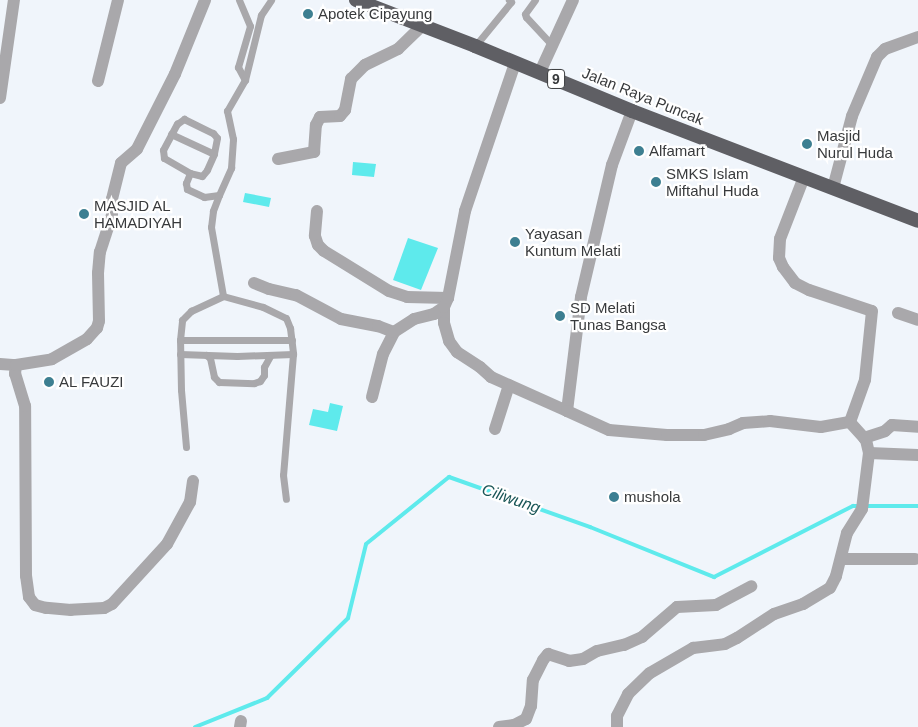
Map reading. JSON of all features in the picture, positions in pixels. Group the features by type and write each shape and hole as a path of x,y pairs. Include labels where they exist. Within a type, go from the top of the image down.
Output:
{"highway":[{"name":"Jalan Raya Puncak","path":"356,0 476,46 632,111 918,221"}],"street":[{"path":"0,98 4,39 14,0"},
{"path":"98,81 118,0"},
{"path":"0,364 16,365 52,359 87,339 96,328 99,321 98,272 100,252 112,216 112,199 121,163 137,149 175,74 205,0"},
{"path":"540,72 573,0"},
{"path":"278,159 314,152 316,125 320,117 340,116 345,110 351,79 365,65 398,49 423,25"},
{"path":"833,188 852,116 877,57 885,49 918,37"},
{"path":"515,63 464,211 446,303 444,323 453,347 491,377 609,430 667,435 704,435 729,430 743,423 770,421 821,427 850,422"},
{"path":"567,411 582,297 612,165 632,111"},
{"path":"804,177 780,239 779,258 782,267 795,283 809,290 872,311 865,380 850,422"},
{"path":"317,211 316,236 318,245 324,251 389,291 407,297 446,303"},
{"path":"254,283 269,289 296,295 341,319 371,324 394,332"},
{"path":"372,397 383,354 394,332 414,319 434,314 446,303"},
{"path":"898,313 918,320"},
{"path":"16,365 15,374 25,406 26,576 30,597 35,604 46,608 71,610 104,608 112,604 167,544 190,502 193,482"},
{"path":"495,428 509,385"},
{"path":"617,727 617,716 628,694 650,673 693,648 725,644 738,638 774,614 803,604 830,588 841,560 847,533 862,509 869,454 864,438 850,422"},
{"path":"864,438 885,431 892,425 918,427"},
{"path":"869,454 918,455"},
{"path":"841,560 915,559"},
{"path":"499,727 526,719 531,706 533,680 542,660 548,654 569,661 583,659 597,651 624,645 642,637 678,607 716,605 750,586"}],"lane":[{"path":"239,0 250,26 238,67 245,80"},
{"path":"223,296 211,227 213,211 231,168 233,139 227,111 245,80 261,15 271,0"},
{"path":"476,46 511,2 509,0"},
{"path":"535,0 525,14 526,17 552,45"},
{"path":"184,119 190,120 213,133 218,138 214,154 207,170 202,176 190,173 164,158 163,150 171,134 184,119"},
{"path":"171,134 214,154"},
{"path":"190,173 186,183 187,189 204,197 219,196"},
{"path":"186,447 180,354 182,320 191,311 223,296 264,307 286,318 290,328 293,354 283,475 286,499"},
{"path":"180,340 292,340"},
{"path":"180,354 270,356 293,354"},
{"path":"205,355 210,358 214,377 219,382 254,384 260,381 264,375 264,367 270,356"}],"water":[{"path":"353,162 376,164 374,177 352,175"},
{"path":"245,193 271,198 269,207 243,202"},
{"path":"408,238 438,248 421,290 393,280"},
{"path":"330,403 343,406 337,431 309,425 313,409 328,412"}],"waterway":[{"name":"Ciliwung","path":"195,727 267,698 348,618 366,544 449,477 590,527 714,577 853,506 918,506"}],"place":[{"name":"Apotek Cipayung","path":"308,14"},
{"name":"Masjid Nurul Huda","path":"807,144"},
{"name":"Alfamart","path":"639,151"},
{"name":"SMKS Islam Miftahul Huda","path":"656,182"},
{"name":"MASJID AL HAMADIYAH","path":"84,214"},
{"name":"Yayasan Kuntum Melati","path":"515,242"},
{"name":"SD Melati Tunas Bangsa","path":"560,316"},
{"name":"AL FAUZI","path":"49,382"},
{"name":"mushola","path":"614,497"}]}
